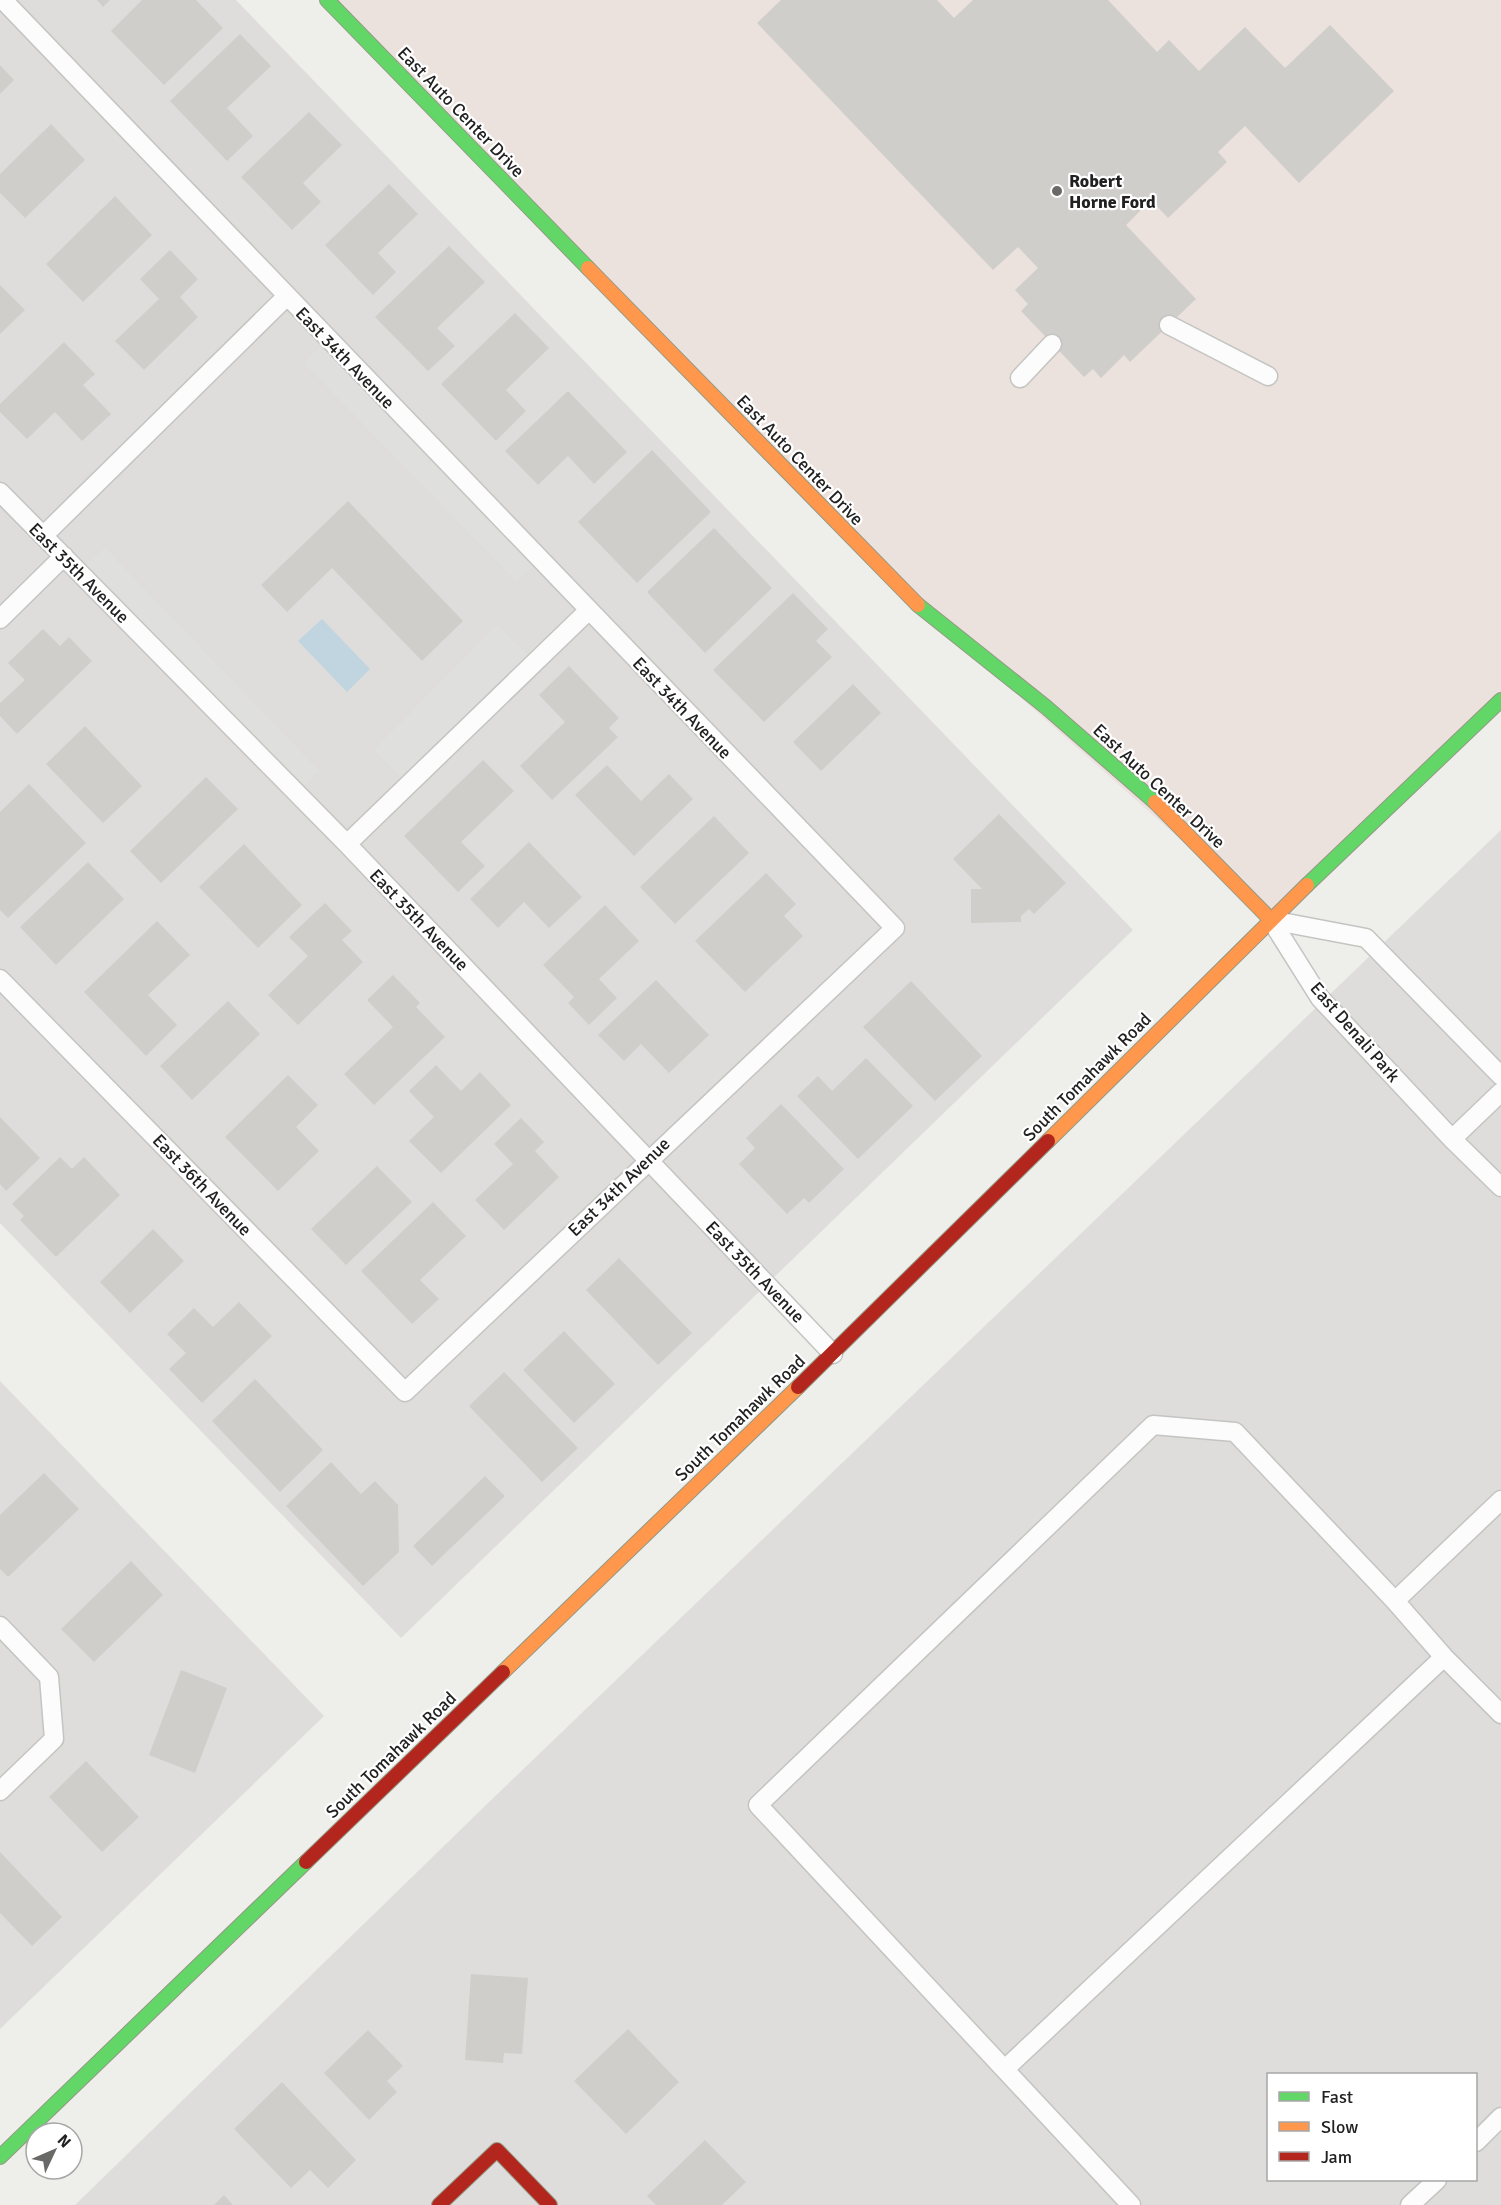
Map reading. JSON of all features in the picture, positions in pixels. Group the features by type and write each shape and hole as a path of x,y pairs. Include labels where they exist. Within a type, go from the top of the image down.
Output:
{"main road":[{"name":"East Auto Center Drive","path":"327,0 910,599 1046,707 1166,812 1271,920"},
{"name":"South Tomahawk Road","path":"0,2157 833,1354 1271,920 1501,700"},
{"path":"439,2205 497,2150 550,2205"}],"lane":[{"name":"East 34th Avenue","path":"3,0 895,928 405,1392"},
{"path":"43,536 286,297"},
{"path":"1169,325 1268,376"},
{"path":"1020,378 1052,344"},
{"name":"East 35th Avenue","path":"0,492 347,844 833,1354"},
{"path":"0,619 64,556"},
{"path":"347,844 588,610"},
{"path":"1271,920 1365,938 1501,1076"},
{"name":"East Denali Park","path":"1271,920 1320,998 1452,1139 1501,1187"},
{"name":"East 36th Avenue","path":"0,979 405,1392"},
{"path":"1452,1139 1501,1092"},
{"path":"1131,2205 1006,2068 758,1805 1153,1425 1235,1432 1395,1601 1444,1658 1501,1714"},
{"path":"1395,1601 1501,1500"},
{"path":"0,1626 49,1677 54,1739 0,1791"},
{"path":"1006,2068 1444,1658"},
{"path":"1477,2141 1501,2117"},
{"path":"1410,2205 1436,2181"}],"shaded area":[{"path":"0,0 236,0 1133,930 401,1638 0,1223"},
{"path":"327,0 1501,0 1501,698 1271,920 910,599"},
{"path":"327,340 540,560 517,582 304,363"},
{"path":"105,548 319,771 296,793 78,571"},
{"path":"497,625 536,662 409,785 374,750"},
{"path":"1501,830 1501,2205 75,2205 486,1805"},
{"path":"0,1381 324,1716 0,2029"}],"water":[{"path":"322,619 370,669 347,692 298,641"}],"building":[{"path":"97,0 110,0 103,7"},
{"path":"142,0 196,0 223,28 164,85 111,31"},
{"name":"Robert Horne Ford","path":"781,0 937,0 954,18 973,0 1108,0 1157,52 1169,40 1199,71 1245,27 1285,68 1330,25 1394,91 1299,183 1245,126 1218,152 1227,162 1168,218 1151,200 1126,225 1196,299 1130,362 1124,355 1101,378 1093,369 1084,377 1021,311 1028,304 1015,290 1038,268 1018,247 993,270 757,23"},
{"path":"240,34 271,66 227,108 253,136 227,161 170,101"},
{"path":"0,65 14,80 0,94"},
{"path":"309,112 342,145 303,183 321,202 292,230 241,177"},
{"path":"51,124 85,160 25,218 0,193 0,174"},
{"path":"389,184 418,214 378,253 396,272 373,295 325,245"},
{"path":"115,196 152,235 83,302 46,264"},
{"path":"449,246 485,282 437,328 455,346 428,371 375,317"},
{"path":"170,250 198,279 180,297 198,317 144,370 115,341 159,299 140,279"},
{"path":"0,285 25,310 0,334"},
{"path":"515,313 549,348 506,390 526,411 496,441 441,384"},
{"path":"64,342 95,374 83,385 111,414 82,441 55,412 27,439 0,412 0,404"},
{"path":"568,391 627,452 594,484 568,456 538,485 505,451"},
{"path":"652,450 711,512 637,583 578,522"},
{"path":"348,501 463,621 422,661 332,568 287,612 261,585"},
{"path":"714,528 772,588 705,653 647,592"},
{"path":"793,593 828,629 816,641 832,657 764,722 713,670"},
{"path":"43,629 60,646 69,637 92,661 17,734 0,716 0,703 25,680 8,663"},
{"path":"569,666 619,718 609,728 618,737 552,800 520,766 565,722 539,695"},
{"path":"853,684 881,713 821,771 793,742"},
{"path":"85,726 142,786 103,823 46,764"},
{"path":"483,760 514,791 461,842 485,866 458,892 404,836"},
{"path":"607,765 641,801 669,774 693,799 634,856 575,795"},
{"path":"206,777 238,809 161,883 130,851"},
{"path":"29,784 86,843 8,918 0,910 0,812"},
{"path":"999,814 1066,883 1034,914 1029,909 1021,916 1021,922 971,923 971,889 982,889 953,859"},
{"path":"714,816 749,853 675,924 640,887"},
{"path":"529,842 582,897 549,928 524,902 498,928 470,899"},
{"path":"244,844 302,905 258,948 199,887"},
{"path":"88,862 124,899 56,965 20,927"},
{"path":"766,873 796,904 784,916 803,936 745,992 695,941"},
{"path":"325,903 352,931 342,940 363,962 298,1025 268,995 308,956 289,937"},
{"path":"605,905 639,941 599,979 617,998 589,1025 568,1003 574,997 543,965"},
{"path":"157,921 190,955 148,995 177,1025 146,1056 84,992"},
{"path":"393,975 420,1003 416,1007 445,1037 374,1105 344,1074 393,1027 367,1000"},
{"path":"656,980 709,1035 669,1073 641,1044 624,1061 598,1035"},
{"path":"911,981 982,1056 935,1101 863,1027"},
{"path":"228,1001 260,1034 192,1100 160,1066"},
{"path":"866,1058 913,1106 858,1159 797,1096 818,1076 832,1091"},
{"path":"436,1065 461,1091 480,1072 511,1105 441,1173 409,1141 434,1117 409,1091"},
{"path":"288,1075 318,1105 296,1127 319,1151 278,1191 225,1137"},
{"path":"781,1104 844,1169 809,1203 804,1198 787,1214 739,1164 755,1148 746,1138"},
{"path":"0,1117 40,1158 6,1191 0,1184"},
{"path":"521,1118 544,1142 535,1151 559,1177 504,1230 475,1200 513,1164 494,1144"},
{"path":"60,1157 72,1169 84,1157 120,1195 56,1257 20,1220 24,1216 12,1204"},
{"path":"377,1166 412,1202 346,1265 311,1229"},
{"path":"433,1202 466,1236 420,1280 439,1299 412,1324 361,1271"},
{"path":"153,1229 184,1261 130,1313 100,1282"},
{"path":"619,1258 692,1333 658,1365 586,1290"},
{"path":"239,1302 272,1336 202,1403 169,1369 186,1353 167,1334 194,1308 213,1327"},
{"path":"564,1331 615,1384 574,1423 523,1370"},
{"path":"504,1372 578,1448 542,1482 469,1406"},
{"path":"255,1379 323,1450 280,1492 212,1421"},
{"path":"331,1462 361,1494 375,1481 398,1505 399,1552 363,1586 286,1506"},
{"path":"44,1473 79,1509 8,1577 0,1569 0,1515"},
{"path":"485,1476 505,1496 432,1566 413,1546"},
{"path":"131,1561 163,1595 94,1662 61,1629"},
{"path":"181,1670 227,1688 195,1773 149,1755"},
{"path":"86,1761 139,1817 102,1852 49,1797"},
{"path":"0,1852 62,1917 32,1946 0,1913"},
{"path":"471,1974 528,1978 522,2054 504,2053 503,2063 465,2060"},
{"path":"628,2029 679,2082 626,2134 574,2081"},
{"path":"368,2030 403,2066 387,2081 397,2092 369,2120 324,2073"},
{"path":"282,2082 356,2160 328,2188 310,2170 291,2188 234,2129"},
{"path":"705,2140 746,2182 722,2205 656,2205 647,2196"},
{"path":"224,2195 233,2205 214,2205"}],"traffic: fast":[{"path":"327,0 588,268"},
{"path":"918,605 1046,707 1155,802"},
{"path":"1307,885 1501,700"},
{"path":"0,2157 306,1862"}],"traffic: slow":[{"path":"588,268 918,605"},
{"path":"1155,802 1271,920"},
{"path":"1048,1141 1307,885"},
{"path":"503,1672 798,1387"}],"traffic: jam":[{"path":"798,1387 1048,1141"},
{"path":"306,1862 503,1672"},
{"path":"439,2205 497,2150 550,2205"}],"place":[{"name":"Robert Horne Ford","path":"1057,191"}]}
